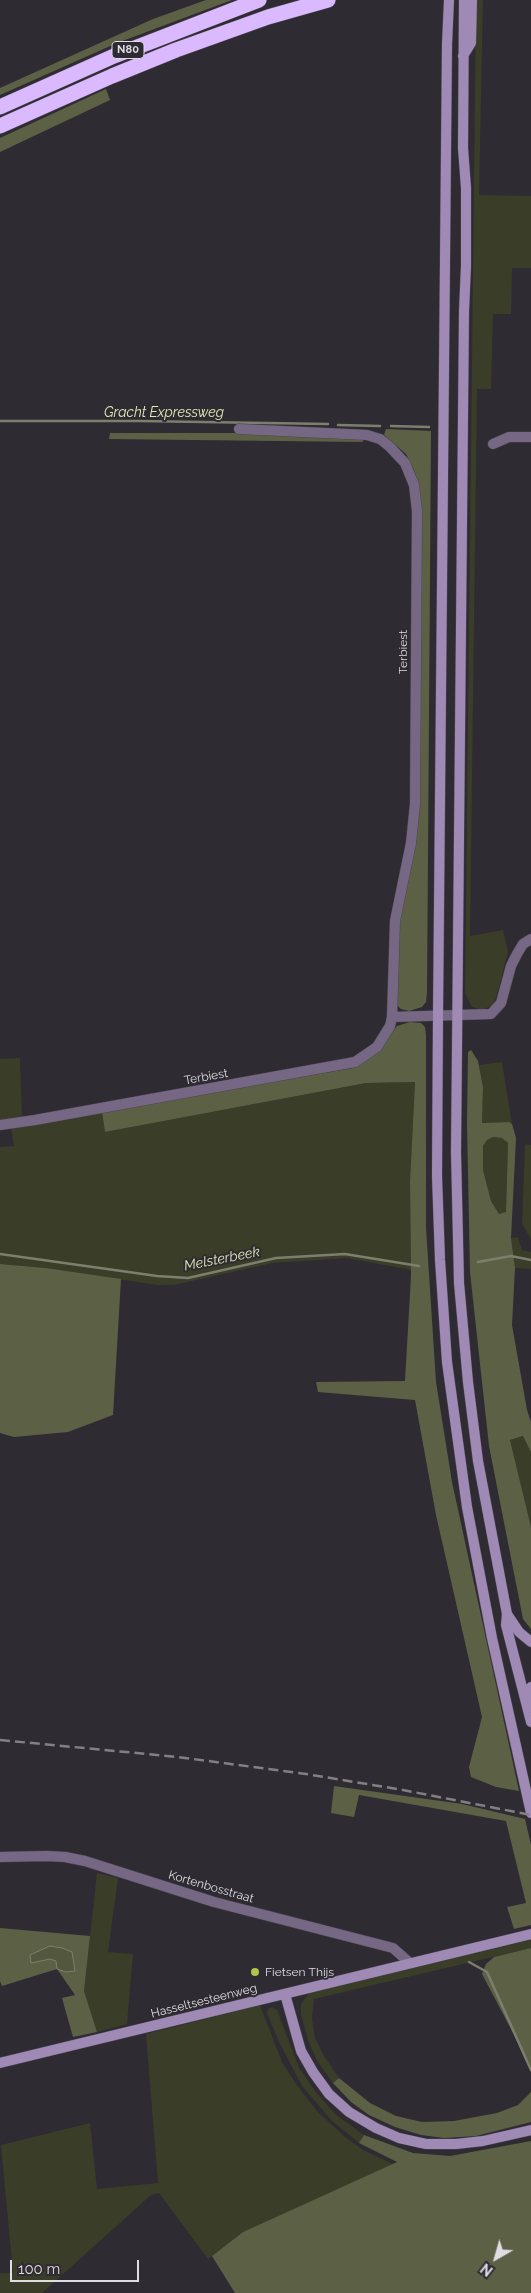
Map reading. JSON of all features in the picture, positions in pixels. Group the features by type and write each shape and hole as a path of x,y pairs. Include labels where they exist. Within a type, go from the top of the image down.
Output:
{"highway":[{"name":"N80","path":"0,107 114,56 260,0"},
{"name":"N80","path":"0,126 112,76 176,50 268,17 328,0"}],"main road":[{"path":"443,0 448,26"},
{"path":"450,0 448,26 438,1015 437,1176 440,1265 447,1362 467,1506 492,1638 531,1813"},
{"path":"464,0 463,148 466,198 456,1152 459,1283 478,1461 507,1614 506,1625 524,1702 530,1717"},
{"path":"463,56 471,43 472,0"},
{"path":"507,1614 519,1632 531,1642"},
{"path":"530,1717 531,1687"},
{"name":"Hasseltsesteenweg","path":"0,2063 531,1934"},
{"path":"286,1994 301,2051 313,2072 329,2094 349,2112 376,2128 399,2138 426,2144 456,2144 483,2141 531,2130"}],"street":[{"name":"Terbiest","path":"0,1125 355,1062 377,1046 387,1031 392,1017 395,921 411,843 416,804 417,511 414,486 405,463 380,439 349,434 239,429"},
{"path":"494,444 508,437 531,437"},
{"path":"392,1017 491,1014 498,1007 517,954 523,944 531,939"},
{"name":"Kortenbosstraat","path":"0,1858 56,1856 85,1861 214,1902 393,1948 410,1963"}],"shaded area":[{"path":"206,0 232,0 117,43 0,95 0,88 153,19"},
{"path":"476,0 483,0 479,195 531,196 531,268 512,268 511,314 493,314 491,389 477,389 470,936 503,930 508,952 493,1005 482,1010 472,1007 465,993"},
{"path":"106,89 110,100 0,152 0,138"},
{"path":"386,429 431,431 427,992 426,1002 422,1007 409,1011 401,1009 396,1004 397,926 415,845 418,484 406,454 384,435"},
{"path":"110,433 268,433 363,439 363,442 109,439"},
{"path":"410,1022 421,1023 425,1027 426,1035 426,1228 436,1382 452,1482 519,1791 496,1787 471,1777 469,1767 482,1717 436,1515 415,1400 318,1392 316,1382 405,1381 411,1276 410,1181 415,1082 366,1083 105,1132 102,1112 352,1068 376,1053 397,1026"},
{"path":"471,1050 478,1061 483,1087 482,1123 509,1122 512,1124 516,1138 511,1238 515,1268 512,1325 527,1410 531,1422 531,1452 523,1436 510,1440 531,1527 531,1629 523,1619 489,1446 470,1272 467,1124 468,1052","holes":["493,1137 502,1138 508,1143 506,1212 499,1214 491,1201 483,1170 483,1146 487,1140"]},
{"path":"20,1058 22,1120 0,1121 0,1059"},
{"path":"502,1062 512,1124 509,1122 482,1123 483,1087 479,1065"},
{"path":"415,1082 410,1181 411,1270 347,1258 273,1263 174,1285 157,1285 46,1268 0,1264 0,1147 14,1146 11,1128 102,1112 105,1132 366,1083"},
{"path":"493,1137 502,1138 508,1143 506,1213 499,1214 491,1201 483,1170 483,1146 487,1140"},
{"path":"525,1144 531,1145 531,1239 522,1224"},
{"path":"518,1237 522,1250 531,1252 531,1269 515,1268 511,1238"},
{"path":"0,1264 46,1268 121,1279 113,1415 68,1432 14,1437 0,1433"},
{"path":"524,1436 531,1452 531,1527 510,1440"},
{"path":"334,1786 462,1804 525,1819 531,1845 531,1925 514,1929 507,1907 526,1903 506,1821 359,1795 354,1817 331,1813"},
{"path":"97,1873 118,1878 108,1952 133,1954 127,2024 97,2032 84,1991"},
{"path":"0,1928 90,1936 84,1991 97,2032 73,2037 62,1998 75,1995 57,1969 2,1986 0,1981"},
{"path":"531,1940 531,1948 314,1999 312,2019 315,2038 324,2056 339,2078 333,2083 317,2061 308,2040 301,2014 301,2004 309,1993"},
{"path":"50,1946 72,1952 75,1971 66,1972 57,1969 56,1961 50,1959 31,1963 30,1955"},
{"path":"531,1948 531,2067 482,1974 486,1964 494,1957"},
{"path":"260,2005 282,2062 317,2111 345,2137 363,2150 393,2164 243,2232 208,2259 159,2193 151,2195 42,2293 0,2293 0,2273 13,2273 1,2145 90,2123 97,2189 158,2183 146,2034"},
{"path":"272,2007 277,2010 299,2068 315,2091 336,2115 364,2135 359,2143 331,2120 302,2086 279,2042 267,2013 268,2009"},
{"path":"339,2078 370,2103 396,2116 422,2122 454,2121 497,2113 518,2105 531,2092 531,2122 476,2136 444,2138 421,2135 395,2127 369,2115 351,2102 333,2083"},
{"path":"364,2135 413,2153 450,2156 531,2141 531,2293 235,2293 212,2256 243,2232 397,2162 359,2143"}],"waterway":[{"name":"Gracht Expressweg","path":"0,421 328,424"},
{"name":"Gracht Expressweg","path":"338,425 380,426"},
{"name":"Gracht Expressweg","path":"391,426 429,427"},
{"name":"Melsterbeek","path":"0,1254 157,1276 188,1278 276,1258 345,1254 419,1266"},
{"name":"Melsterbeek","path":"478,1262 511,1256 531,1260"},
{"path":"469,1962 487,1972 531,2070"}],"railway":[{"path":"0,1740 178,1757 306,1774 403,1790 531,1815"}],"place":[{"name":"Fietsen Thijs","path":"255,1972"}]}
